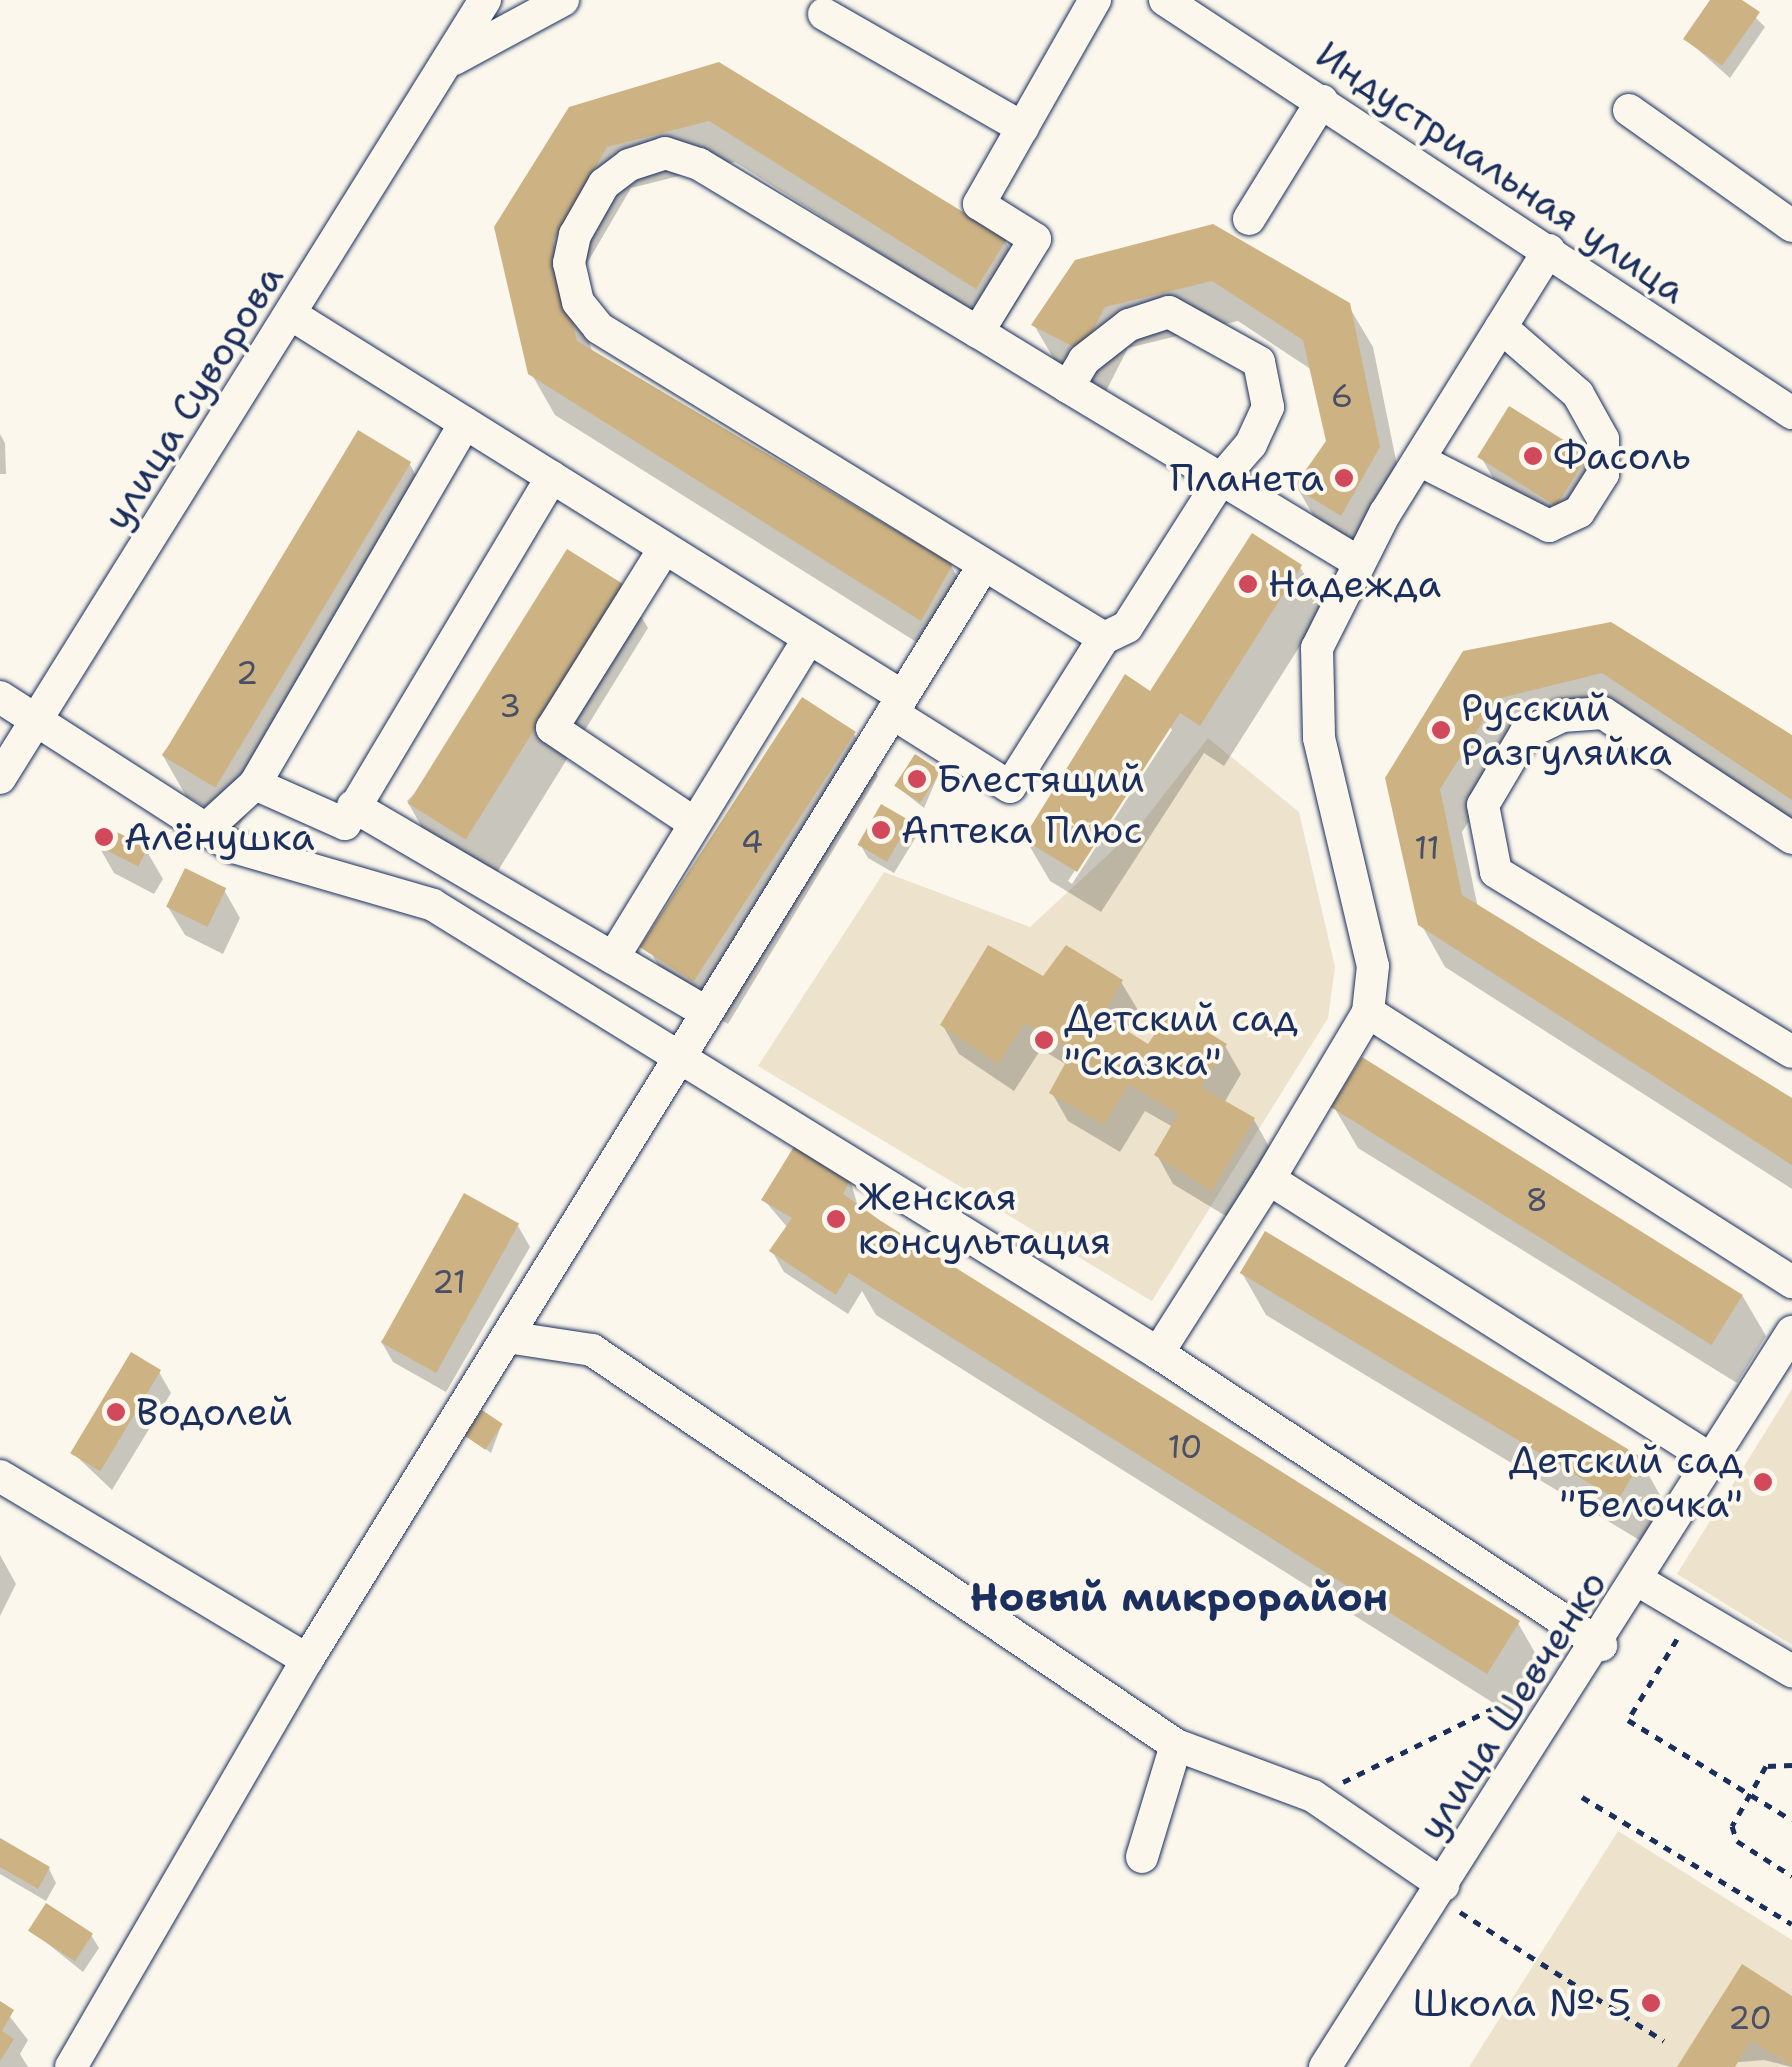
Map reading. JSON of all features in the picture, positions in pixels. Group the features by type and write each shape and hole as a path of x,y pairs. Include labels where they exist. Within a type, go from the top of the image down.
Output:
{"street":[{"name":"улица Суворова","path":"0,778 454,58 485,0"},
{"path":"454,58 563,0"},
{"path":"978,332 1034,240 979,204 1096,0"},
{"name":"Индустриальная улица","path":"1165,0 1792,413"},
{"path":"824,14 1023,128"},
{"path":"1249,219 1322,101"},
{"path":"1629,110 1792,226"},
{"path":"1104,638 982,568 599,328 578,302 569,263 604,184 666,153 699,164 1358,562"},
{"path":"1158,1353 1269,1179 1368,1012 1373,966 1311,682 1317,648 1358,562 1548,250"},
{"path":"292,314 809,638 1010,786 1104,638 1127,627 1268,408 1259,362 1202,323 1169,312 1129,325 1084,360 1068,387"},
{"path":"1418,460 1549,526 1579,512 1602,474 1602,439 1578,394 1500,327"},
{"path":"208,827 254,784 466,423"},
{"path":"254,784 345,824 552,477"},
{"path":"664,549 552,728 694,823"},
{"path":"71,2067 308,1660 982,568"},
{"path":"613,958 809,638"},
{"path":"0,697 33,725 234,846 434,905 681,1054 1158,1353 1601,1644"},
{"path":"1792,838 1603,713 1562,716 1524,734 1483,805 1496,872 1792,1052"},
{"path":"353,806 706,1012"},
{"path":"1368,1012 1792,1282"},
{"path":"1269,1179 1712,1460"},
{"name":"улица Шевченко","path":"1325,2067 1601,1644 1792,1332"},
{"path":"507,1337 592,1350 1176,1745 1313,1796 1440,1891"},
{"path":"0,1476 308,1660"},
{"path":"1640,1581 1790,1666"},
{"path":"1142,1857 1176,1745"}],"path":[{"path":"1694,1613 1628,1720 1792,1820"},
{"path":"1313,1796 1494,1708"},
{"path":"1792,1764 1766,1766 1732,1818 1738,1840 1792,1876"},
{"path":"1582,1797 1792,1924"},
{"path":"1440,1891 1664,2041"}],"shaded area":[{"name":"Детский сад \"Сказка\"","path":"1208,738 1299,812 1335,967 1328,1018 1152,1301 758,1066 884,872 1030,927 1141,824"},
{"name":"Детский сад \"Белочка\"","path":"1792,1389 1792,1645 1677,1574"},
{"name":"Школа № 5","path":"1618,1831 1792,1940 1792,2067 1469,2067"}],"building":[{"path":"1710,0 1742,0 1760,12 1722,66 1683,39"},
{"path":"719,62 1007,239 976,289 709,121 607,147 553,241 577,341 953,564 921,621 528,374 494,227 569,107"},
{"path":"1213,224 1350,303 1380,447 1341,516 1294,487 1326,441 1303,340 1212,281 1105,307 1082,351 1031,325 1075,260"},
{"name":"Фасоль","path":"1509,406 1588,455 1556,506 1477,457"},
{"path":"358,430 411,462 215,788 162,756"},
{"path":"1252,533 1302,565 1200,726 1180,713 1077,872 1023,839 1125,674 1150,691"},
{"path":"567,549 625,585 466,839 408,803"},
{"path":"1611,622 1792,735 1792,800 1602,673 1497,699 1440,789 1462,895 1792,1098 1792,1165 1418,925 1385,778 1463,651"},
{"path":"802,697 856,732 693,982 640,947"},
{"name":"Блестящий","path":"915,754 941,771 920,803 894,786"},
{"path":"881,804 910,821 887,862 858,845"},
{"path":"105,826 148,848 138,867 95,845"},
{"path":"185,868 226,888 207,927 166,907"},
{"path":"988,945 1043,976 1066,945 1123,980 1103,1016 1148,1044 1171,1010 1227,1044 1201,1087 1255,1118 1212,1191 1154,1155 1178,1114 1129,1084 1104,1125 1049,1093 1072,1051 1024,1023 998,1064 940,1025"},
{"path":"1362,1057 1743,1295 1712,1345 1331,1107"},
{"path":"795,1145 852,1177 843,1194 881,1221 1520,1621 1487,1674 849,1273 836,1295 769,1251 792,1218 761,1200"},
{"path":"464,1193 519,1224 436,1373 381,1343"},
{"path":"1265,1231 1643,1458 1618,1500 1240,1273"},
{"name":"Водолей","path":"131,1352 161,1370 100,1471 70,1453"},
{"path":"482,1410 503,1424 485,1450 465,1436"},
{"path":"0,1838 50,1867 38,1889 0,1867"},
{"path":"46,1903 93,1933 75,1961 28,1931"},
{"path":"1742,1964 1792,1996 1792,2066 1751,2040 1735,2067 1677,2067"},
{"path":"0,2001 14,2010 2,2031 14,2039 0,2061"}],"place":[{"name":"Фасоль","path":"1533,456"},
{"name":"Планета","path":"1344,478"},
{"name":"Надежда","path":"1248,584"},
{"name":"Русский Разгуляйка","path":"1441,730"},
{"name":"Блестящий","path":"917,779"},
{"name":"Аптека Плюс","path":"881,830"},
{"name":"Алёнушка","path":"104,837"},
{"name":"Детский сад \"Сказка\"","path":"1044,1040"},
{"name":"Женская консультация","path":"836,1219"},
{"name":"Водолей","path":"116,1412"},
{"name":"Детский сад \"Белочка\"","path":"1763,1482"},
{"name":"Школа № 5","path":"1651,2003"}],"district":[{"name":"Новый микрорайон","path":"1179,1597"}]}
